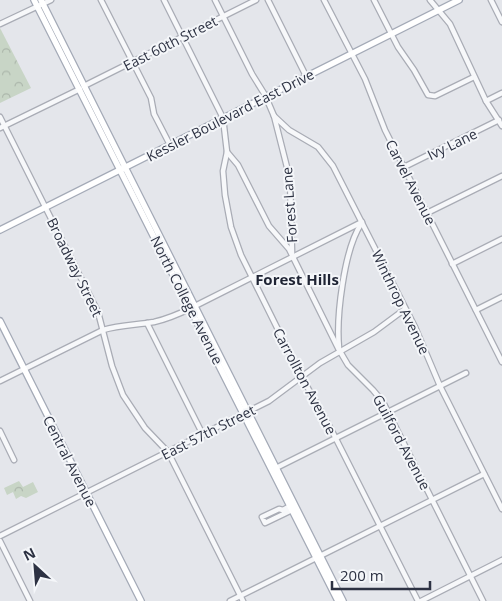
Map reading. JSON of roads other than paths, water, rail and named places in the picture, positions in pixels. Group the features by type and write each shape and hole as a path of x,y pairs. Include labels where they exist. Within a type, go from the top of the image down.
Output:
{"main road":[{"name":"North College Avenue","path":"34,0 41,3 246,413 291,508 343,601"},
{"name":"Kessler Boulevard East Drive","path":"0,230 459,0"},
{"name":"Central Avenue","path":"0,321 141,601"},
{"name":"North College Avenue","path":"246,413 276,468 338,601"}],"street":[{"path":"0,24 41,3 51,0"},
{"path":"101,0 152,100 154,114 170,145"},
{"name":"Guilford Avenue","path":"164,0 223,118 227,152 238,165 269,226 286,244 340,352 351,369 377,394 388,412 483,601"},
{"path":"215,0 252,74 266,96"},
{"name":"East 60th Street","path":"2,127 256,0"},
{"path":"268,0 306,76"},
{"name":"Carvel Avenue","path":"324,0 365,79 382,124 502,361"},
{"path":"374,0 391,34 430,96 435,96 474,77"},
{"path":"430,0 451,26 486,101 502,126"},
{"path":"491,0 502,22"},
{"path":"486,101 502,93"},
{"name":"Forest Lane","path":"266,96 274,116 290,179 293,257"},
{"name":"Winthrop Avenue","path":"274,116 289,130 311,142 326,155 335,168 406,309 440,386 502,509"},
{"name":"Broadway Street","path":"0,117 2,127 96,307 113,370 125,398 145,428 168,452 243,601"},
{"name":"Ivy Lane","path":"404,167 499,120"},
{"name":"Carrollton Avenue","path":"227,152 223,172 228,212 239,250 251,278 420,601"},
{"path":"427,213 502,176"},
{"path":"0,381 103,330 147,323 174,316 362,222"},
{"path":"340,352 338,322 343,282 350,252 362,222"},
{"path":"452,264 502,239"},
{"path":"476,310 502,297"},
{"name":"East 57th Street","path":"0,536 246,413 283,392 316,366 374,332 406,309"},
{"path":"147,323 203,435"},
{"path":"276,468 466,373"},
{"path":"0,431 14,460"},
{"path":"230,601 484,474"},
{"path":"284,512 291,508"},
{"path":"0,540 30,601"},
{"path":"420,601 502,560"}],"district":[{"name":"Forest Hills","path":"297,279"}]}
